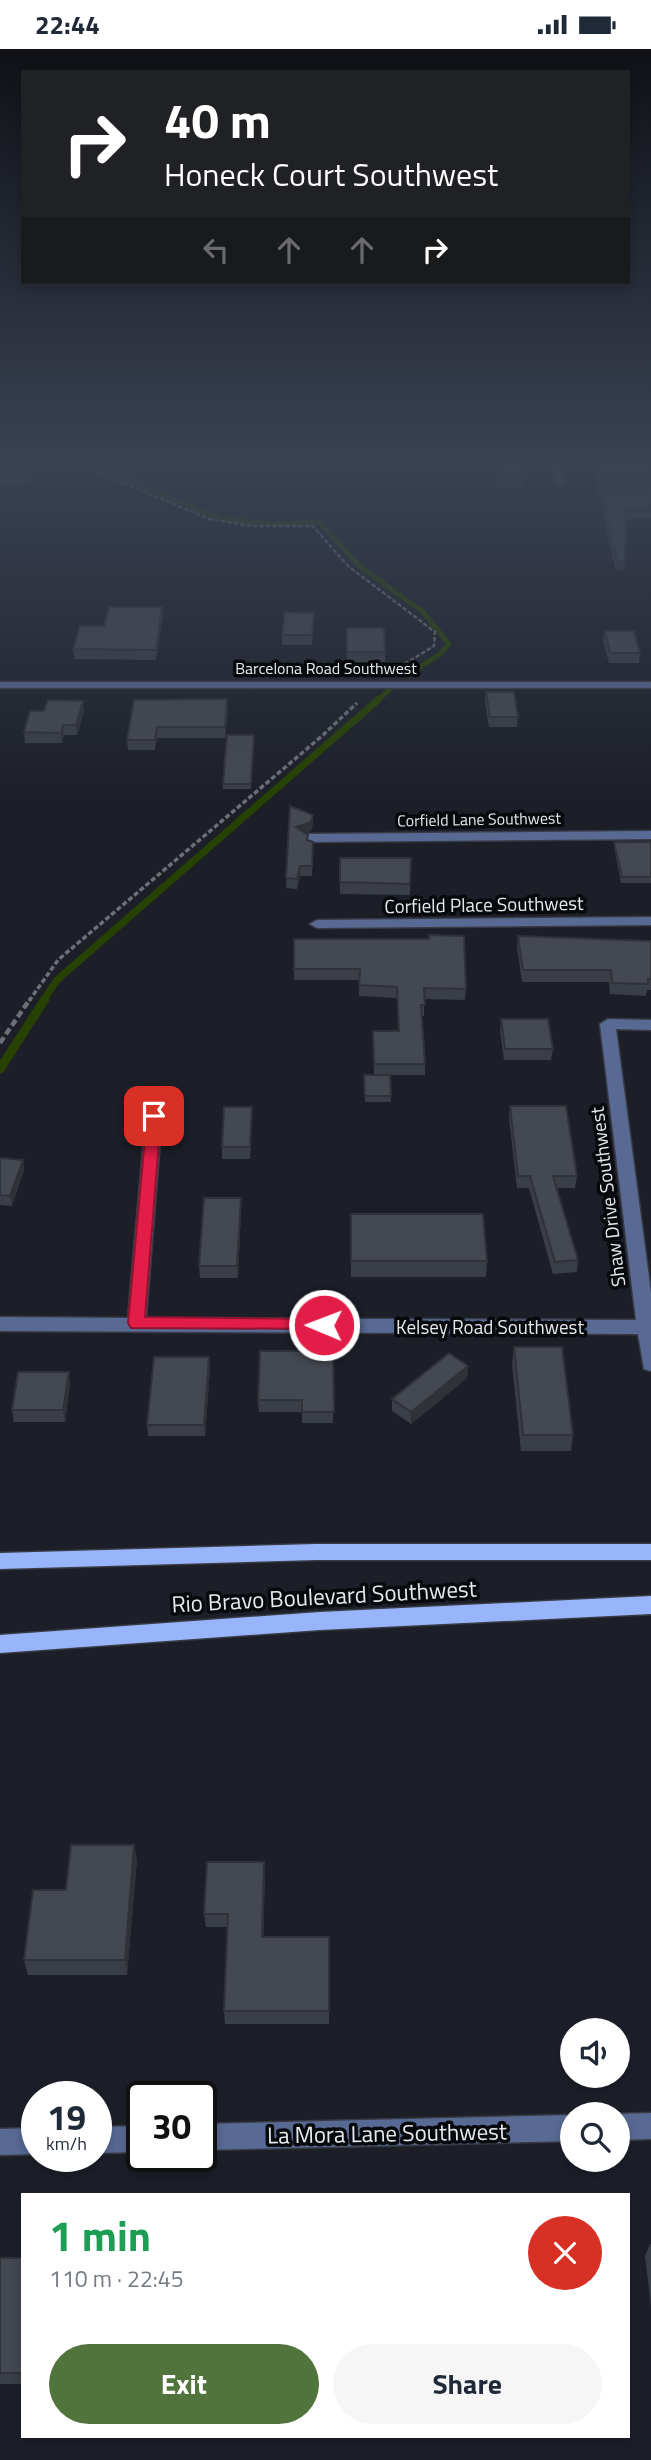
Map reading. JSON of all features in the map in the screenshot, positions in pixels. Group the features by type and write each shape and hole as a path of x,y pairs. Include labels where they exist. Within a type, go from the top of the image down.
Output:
{"main road":[{"name":"Rio Bravo Boulevard Southwest","path":"0,1561 316,1552 651,1552"},
{"name":"Rio Bravo Boulevard Southwest","path":"0,1644 320,1621 651,1605"}],"street":[{"name":"Barcelona Road Southwest","path":"0,685 651,685"},
{"name":"Corfield Lane Southwest","path":"306,838 651,835"},
{"name":"Corfield Place Southwest","path":"317,925 651,921"},
{"name":"Shaw Drive Southwest","path":"651,1025 608,1024 644,1327 651,1364"},
{"path":"137,1323 154,1116"},
{"name":"Kelsey Road Southwest","path":"0,1324 644,1327"},
{"path":"630,2127 651,2126"},
{"name":"La Mora Lane Southwest","path":"217,2137 560,2128"},
{"path":"0,2142 21,2141"}],"path":[{"path":"0,1044 58,960 312,744 376,684 434,646 435,632 358,574"}],"building":[{"path":"109,607 162,607 156,650 73,649 80,626 104,626"},
{"path":"285,612 314,613 312,635 282,635"},
{"path":"347,628 384,628 385,652 347,652"},
{"path":"605,631 634,631 640,653 610,653"},
{"path":"486,692 514,692 518,717 490,717"},
{"path":"227,699 225,727 157,727 155,740 127,740 134,700"},
{"path":"48,700 83,701 76,725 63,725 61,733 24,732 30,711 44,711"},
{"path":"227,735 254,735 251,784 223,784"},
{"path":"290,806 313,815 311,822 296,827 308,835 307,840 313,842 312,866 300,866 297,879 286,878"},
{"path":"614,842 651,842 651,877 622,877"},
{"path":"340,858 411,858 410,884 340,882"},
{"path":"429,935 464,936 466,989 424,988 425,1005 421,1005 425,1064 374,1064 373,1031 399,1031 397,987 359,985 360,969 294,969 294,939 429,939"},
{"path":"518,936 651,941 651,979 648,979 648,984 612,983 611,970 523,970"},
{"path":"501,1019 548,1019 553,1049 505,1049"},
{"path":"364,1075 390,1075 391,1096 365,1096"},
{"path":"510,1106 566,1106 577,1176 553,1176 578,1260 555,1262 530,1176 518,1176"},
{"path":"224,1107 252,1107 250,1147 222,1147"},
{"path":"0,1158 23,1160 10,1196 0,1195"},
{"path":"204,1198 241,1198 237,1266 199,1266"},
{"path":"351,1214 483,1214 487,1261 351,1261"},
{"path":"514,1347 562,1347 573,1435 523,1435"},
{"path":"260,1351 333,1351 334,1412 302,1412 302,1400 258,1400"},
{"path":"449,1353 468,1366 411,1412 392,1399"},
{"path":"154,1357 209,1357 204,1425 147,1425"},
{"path":"18,1372 69,1372 63,1410 12,1410"},
{"path":"71,1845 134,1845 125,1960 24,1960 33,1890 66,1890"},
{"path":"207,1862 264,1862 262,1937 329,1937 329,2011 224,2011 228,1914 204,1914"},
{"path":"0,2258 21,2258 21,2373 0,2373"}],"waterway":[{"path":"370,574 422,611 449,644 440,654 406,676"},
{"path":"377,701 390,689"},
{"path":"43,1001 57,980 379,699"},
{"path":"0,1069 45,999"}],"route":[{"path":"154,1116 137,1323 324,1325"}]}
